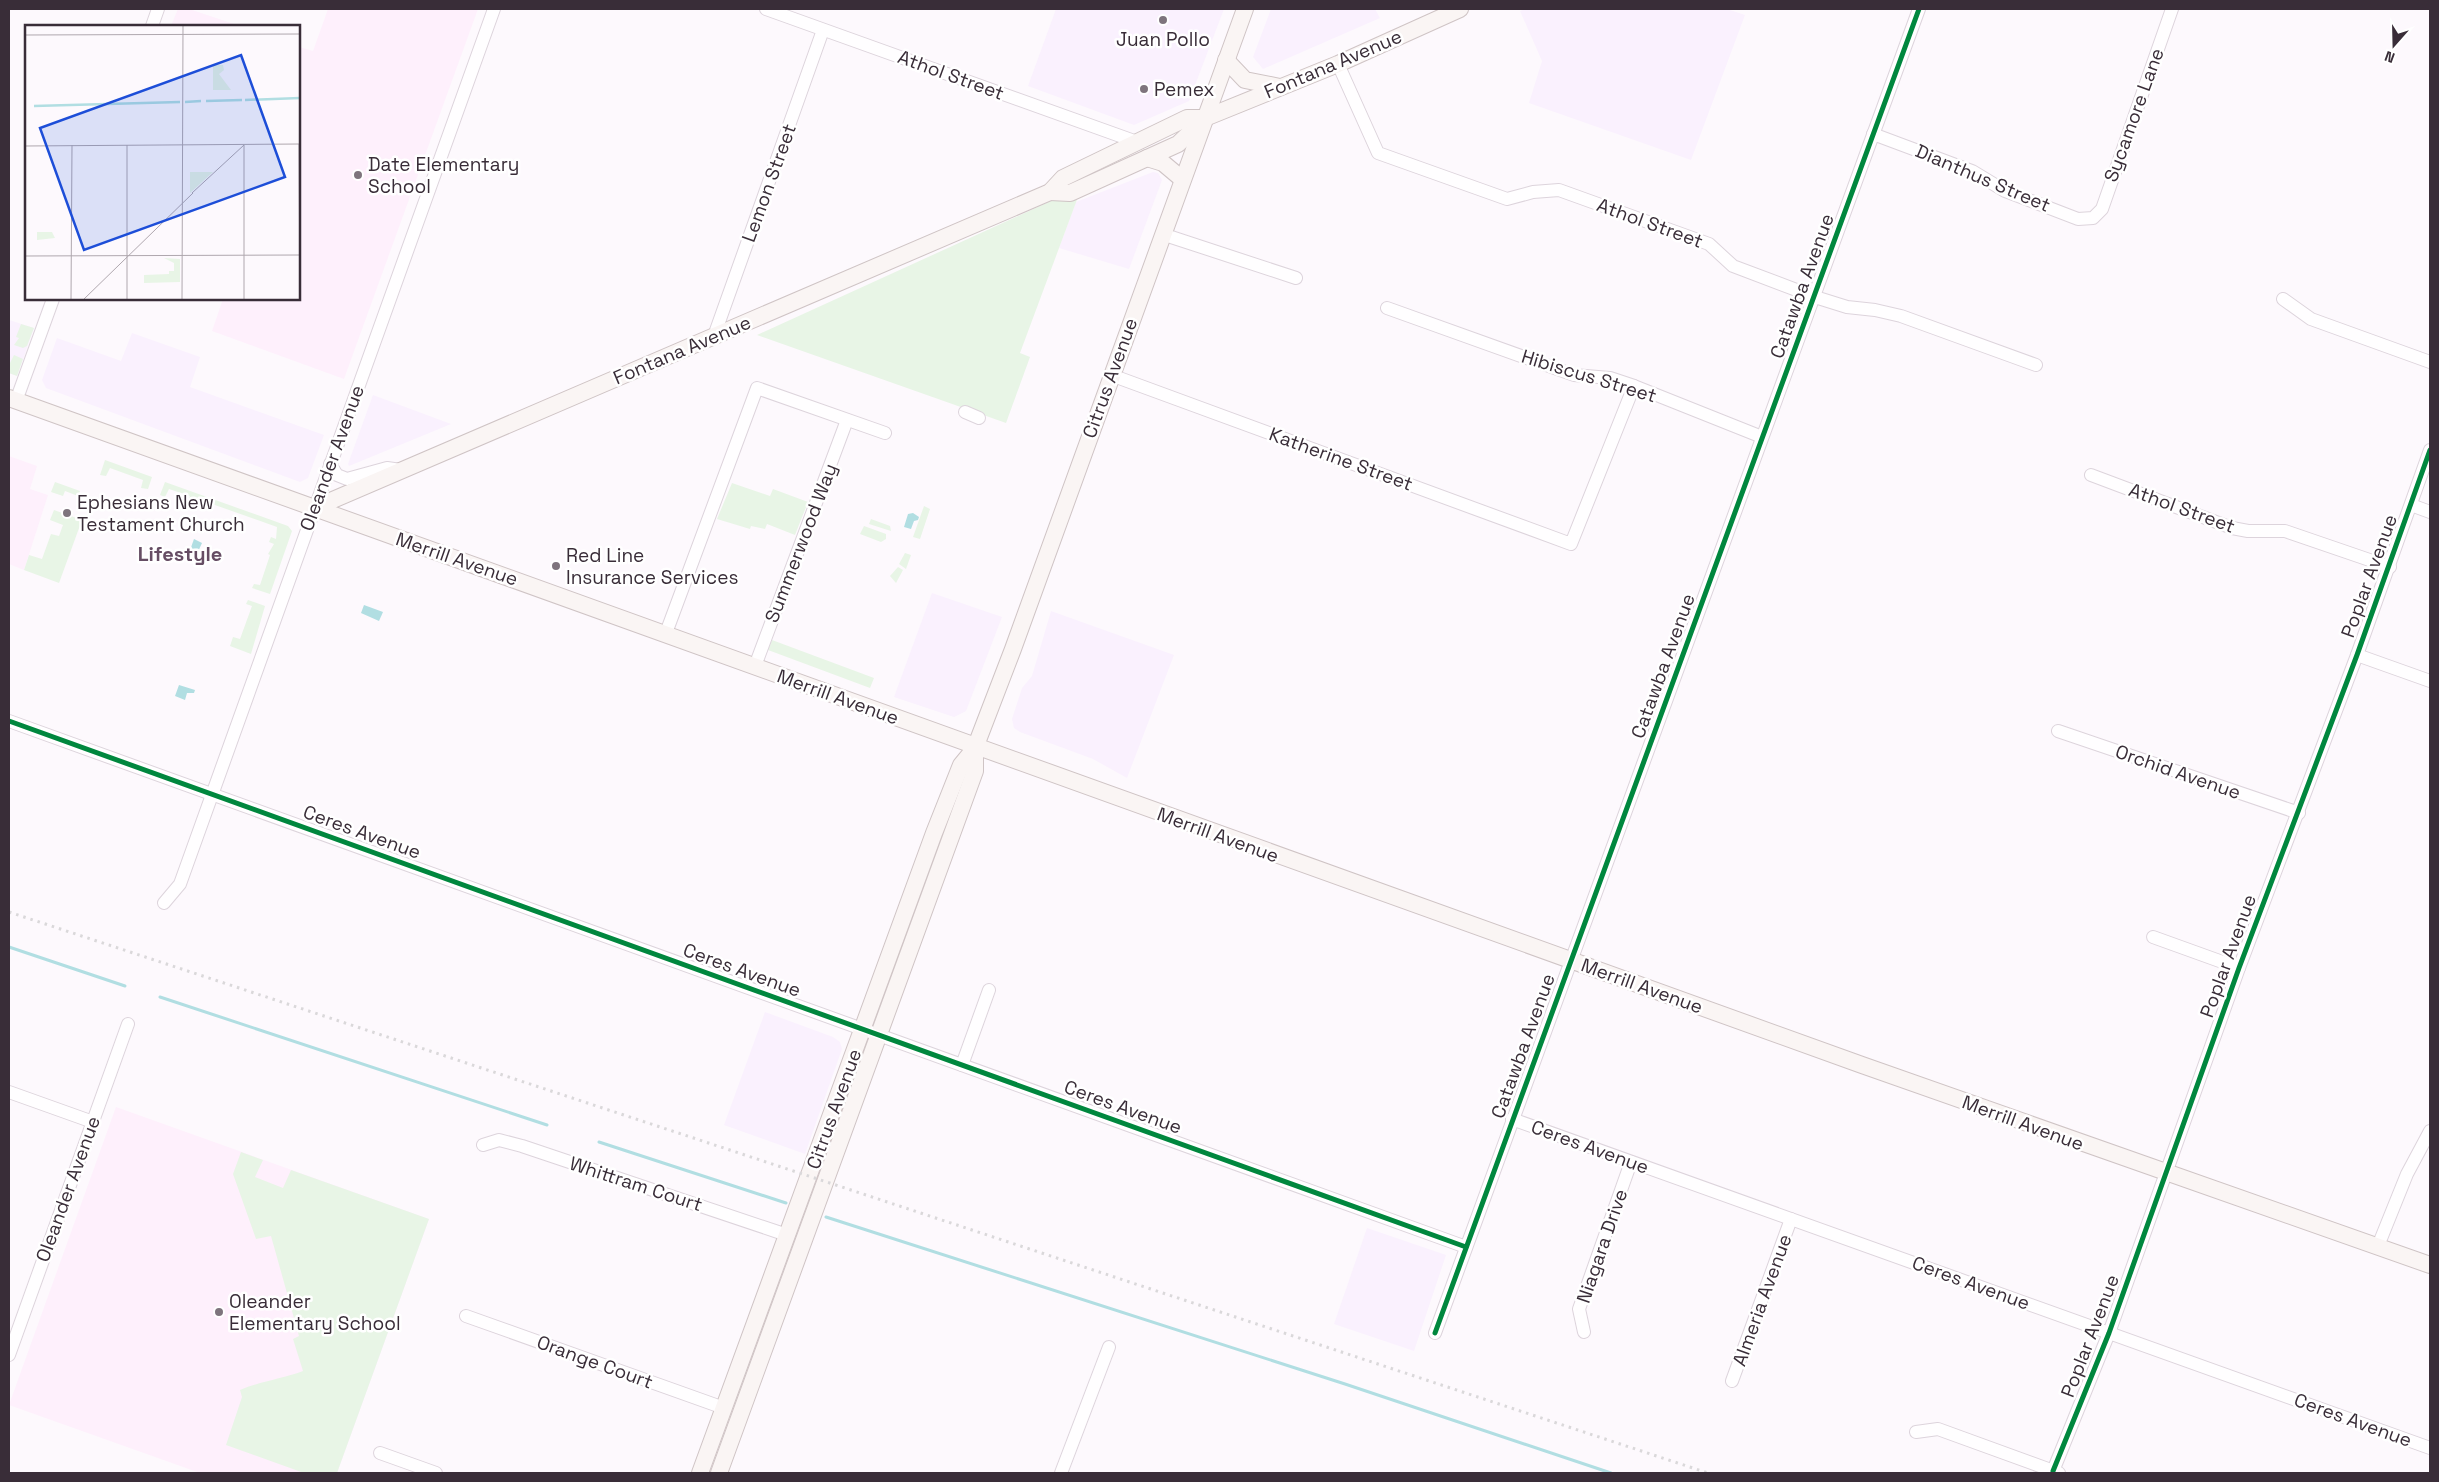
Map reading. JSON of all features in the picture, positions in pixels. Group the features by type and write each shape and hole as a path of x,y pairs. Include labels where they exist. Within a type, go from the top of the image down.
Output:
{"main road":[{"name":"Citrus Avenue","path":"700,1473 864,1029 934,833 960,765 975,748 1013,649 1111,374 1245,9"},
{"name":"Fontana Avenue","path":"1050,192 1070,193 1178,144 1205,118 1338,64 1460,9"},
{"path":"1226,60 1245,80 1280,87"},
{"name":"Fontana Avenue","path":"314,508 1050,192 1063,178 1187,118 1205,118"},
{"path":"1147,158 1163,163 1182,179"},
{"name":"Merrill Avenue","path":"12,400 756,666 975,748 2166,1174 2430,1264"},
{"name":"Citrus Avenue","path":"719,1473 975,771 975,748"}],"street":[{"path":"152,25 158,9"},
{"name":"Oleander Avenue","path":"164,903 180,884 494,9"},
{"name":"Athol Street","path":"766,9 1137,142"},
{"name":"Catawba Avenue","path":"1435,1333 1919,9"},
{"name":"Sycamore Lane","path":"2093,218 2102,209 2172,9"},
{"name":"Lemon Street","path":"714,336 823,30"},
{"name":"Athol Street","path":"1338,64 1378,153 1507,199 1533,192 1559,190 1710,244 1733,266 1814,297 1847,307 1875,310 1902,316 2036,365"},
{"name":"Dianthus Street","path":"1873,134 1972,171 2006,191 2078,218 2093,218"},
{"path":"1162,234 1296,278"},
{"path":"2283,299 2311,319 2430,362"},
{"path":"12,400 53,300"},
{"name":"Hibiscus Street","path":"1387,308 1574,375 1610,378 1634,386 1762,437"},
{"name":"Katherine Street","path":"1111,374 1571,544 1634,386"},
{"path":"666,634 757,388 886,433"},
{"path":"965,412 979,418"},
{"name":"Summerwood Way","path":"756,666 847,420"},
{"name":"Poplar Avenue","path":"2056,1472 2109,1333 2238,968 2390,566 2430,450"},
{"path":"330,464 338,475 347,479 386,468 402,470"},
{"name":"Athol Street","path":"2091,475 2232,528 2248,531 2285,531 2390,566"},
{"path":"2411,505 2430,512"},
{"path":"2357,655 2430,681"},
{"name":"Ceres Avenue","path":"9,721 1466,1247"},
{"name":"Orchid Avenue","path":"2058,731 2298,813"},
{"path":"2153,937 2238,968"},
{"path":"962,1065 989,990"},
{"name":"Oleander Avenue","path":"9,1355 128,1024"},
{"path":"9,1092 93,1122"},
{"name":"Ceres Avenue","path":"1512,1118 2430,1448"},
{"path":"2378,1246 2407,1174 2430,1130"},
{"name":"Whittram Court","path":"483,1144 499,1140 522,1146 787,1235"},
{"name":"Niagara Drive","path":"1584,1332 1579,1309 1631,1162"},
{"name":"Almeria Avenue","path":"1732,1382 1791,1219"},
{"name":"Orange Court","path":"466,1316 724,1408"},
{"path":"1061,1473 1109,1347"},
{"path":"1916,1432 1938,1429 2056,1472"},
{"path":"380,1453 436,1473"}],"shaded area":[{"path":"178,9 189,9 237,25 171,25"},
{"name":"Date Elementary School","path":"328,9 478,9 344,379 212,331 223,300 300,300 300,47 313,51"},
{"path":"1056,9 1224,9 1189,101 1134,125 1028,86"},
{"path":"1271,9 1375,9 1380,18 1263,69 1253,57"},
{"path":"1526,9 1727,9 1745,15 1691,160 1529,103 1542,61 1520,11"},
{"path":"1153,172 1158,173 1162,180 1129,269 1059,248 1076,202"},
{"path":"9,320 34,328 17,376 9,373"},
{"path":"132,333 200,357 190,387 324,435 308,478 300,482 46,388 42,380 57,338 121,361"},
{"path":"373,395 451,424 349,466 348,464"},
{"path":"9,456 37,466 30,489 48,495 24,570 9,564"},
{"path":"932,593 1002,617 966,711 954,717 894,697"},
{"path":"1051,611 1174,655 1127,778 1093,759 1020,732 1014,728 1012,719 1022,688 1032,676"},
{"path":"765,1012 833,1037 840,1042 842,1049 805,1154 724,1125"},
{"name":"Oleander Elementary School","path":"116,1107 429,1219 337,1473 200,1473 9,1405"},
{"path":"1367,1228 1446,1255 1414,1351 1334,1324"}],"green space":[{"path":"1062,196 1078,197 1020,353 1030,357 1006,423 757,335"},
{"path":"21,324 34,328 27,346 23,348 14,345 19,338 16,337"},
{"path":"14,355 23,359 17,376 9,373 9,365"},
{"path":"105,460 152,477 148,489 141,488 143,480 110,468 106,476 100,475"},
{"path":"55,482 80,491 78,496 65,491 63,496 51,492"},
{"path":"165,482 288,526 292,531 270,594 252,588 254,584 260,585 270,555 268,554 274,544 269,542 271,537 276,539 277,527 198,499 193,506 187,503 190,496 169,489 165,497 160,495"},
{"path":"732,483 770,496 773,489 808,502 795,535 767,524 765,529 751,526 750,529 717,519"},
{"path":"924,506 930,509 920,539 913,537"},
{"path":"54,510 82,520 59,583 24,570 29,555 42,559 51,534 59,536 63,525 50,520"},
{"path":"871,519 890,526 891,531 869,524"},
{"path":"864,526 886,534 886,539 881,542 860,534"},
{"path":"905,553 911,555 906,569 899,564"},
{"path":"898,567 903,570 896,583 890,576"},
{"path":"248,600 265,606 251,654 230,646 233,637 240,639 252,606 246,604"},
{"path":"772,640 874,678 870,688 768,650"},
{"path":"241,1152 263,1160 255,1177 283,1188 291,1170 429,1219 337,1473 304,1473 226,1445 242,1397 240,1390 303,1371 293,1339 299,1336 271,1236 256,1239 233,1174"}],"water":[{"path":"913,513 919,517 918,520 914,521 911,529 904,527 908,514"},
{"path":"194,539 202,543 196,556 189,553"},
{"path":"364,605 383,612 379,621 361,613"},
{"path":"179,685 195,690 194,693 187,693 185,700 175,696"}],"waterway":[{"path":"9,947 125,986"},
{"path":"160,997 547,1125"},
{"path":"599,1142 786,1203"},
{"path":"826,1217 1345,1384 1611,1473"}],"railway":[{"path":"9,912 1708,1473"}],"cycle path":[{"path":"1435,1333 1919,9"},
{"path":"2053,1471 2109,1333 2239,968 2357,655 2430,450"},
{"path":"9,721 1466,1247"}],"place":[{"name":"Juan Pollo","path":"1163,20"},
{"name":"Pemex","path":"1144,89"},
{"name":"Date Elementary School","path":"358,175"},
{"name":"Ephesians New Testament Church","path":"67,513"},
{"name":"Red Line Insurance Services","path":"556,566"},
{"name":"Oleander Elementary School","path":"219,1312"}],"district":[{"name":"Lifestyle","path":"180,554"}]}
